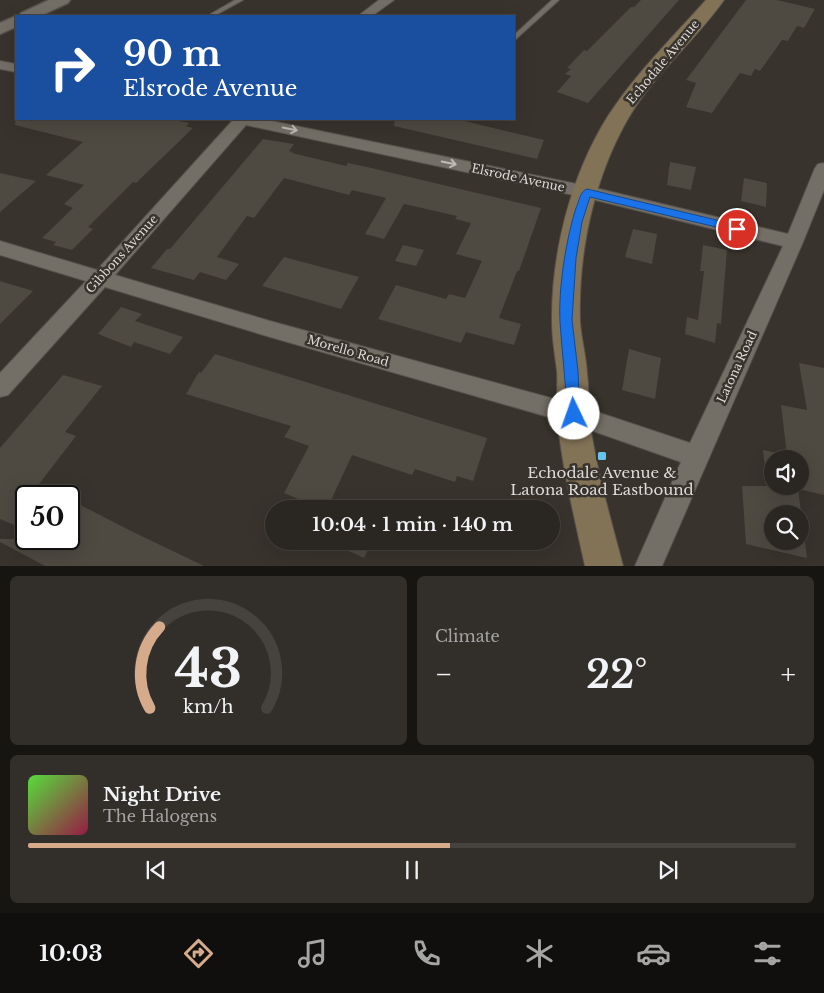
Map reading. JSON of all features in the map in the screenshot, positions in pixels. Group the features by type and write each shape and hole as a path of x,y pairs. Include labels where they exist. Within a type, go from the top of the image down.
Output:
{"main road":[{"name":"Echodale Avenue","path":"604,566 586,490 574,414 572,371 566,320 570,258 577,222 608,136 623,110 647,78 715,0"}],"street":[{"path":"29,15 62,0"},
{"path":"366,15 388,0"},
{"path":"0,29 15,22"},
{"path":"0,65 15,68"},
{"name":"Gibbons Avenue","path":"0,388 101,278 241,120"},
{"name":"Elsrode Avenue","path":"247,120 587,192 794,242"},
{"name":"Latona Road","path":"648,566 794,242 824,168"},
{"name":"Morello Road","path":"0,248 270,329 574,414 696,456"}],"lane":[{"path":"212,15 240,0"},
{"path":"515,37 556,0"}],"building":[{"path":"641,0 679,0 588,103 557,92 571,76 565,74 571,69 567,68 584,50 587,51 631,7 634,7"},
{"path":"746,0 777,0 815,9 804,28 797,26 788,41 782,40 760,71 755,69 751,76 740,73 712,113 686,107 696,83 686,80"},
{"path":"16,120 173,120 189,123 186,126 193,128 136,183 133,182 88,227 93,229 72,250 53,245 56,242 42,238 73,208 64,204 84,185 46,175 83,142 15,125"},
{"path":"395,120 460,120 544,140 537,159 394,126"},
{"path":"263,139 294,144 289,151 292,153 346,166 348,163 367,167 541,208 519,271 517,271 499,318 521,324 514,345 466,332 461,343 378,319 396,285 446,299 449,294 465,298 482,261 456,254 471,223 455,219 457,216 404,204 384,239 365,234 386,198 352,190 349,195 284,178 254,218 247,216 217,257 239,264 226,280 200,272 194,280 151,268 167,249 170,249"},
{"path":"670,162 696,167 691,190 667,185"},
{"path":"0,173 36,181 0,212"},
{"path":"744,178 767,183 766,207 741,201"},
{"path":"633,229 657,234 652,264 625,257"},
{"path":"403,245 424,250 416,266 395,261"},
{"path":"703,245 727,250 721,324 717,323 715,343 685,334 687,317 698,320 704,271 700,271"},
{"path":"284,257 359,277 341,309 262,286"},
{"path":"0,281 33,291 0,324"},
{"path":"121,307 142,314 135,321 183,337 170,354 134,342 131,347 98,334"},
{"path":"629,349 661,358 655,399 622,390"},
{"path":"215,354 487,438 473,481 457,476 455,482 415,469 412,475 352,455 331,500 301,500 284,493 309,446 284,437 291,426 186,394 199,372 201,373"},
{"path":"799,363 824,368 824,495 809,492 809,450 786,450 781,405 807,410"},
{"path":"63,375 102,386 65,432 76,436 39,484 41,485 15,485 15,525 0,519 0,448"},
{"path":"742,486 764,486 764,495 799,495 800,505 764,505 764,548 746,544"},
{"path":"80,505 204,566 45,566 15,550 80,550"},
{"path":"0,539 15,539 15,550 0,542"},
{"path":"347,550 368,550 364,558"},
{"path":"772,550 806,550 807,558"}],"place":[{"name":"Echodale Avenue & Latona Road Eastbound","path":"602,456"}],"route":[{"path":"574,414 572,371 566,320 570,258 577,222 587,192 737,229"}]}
